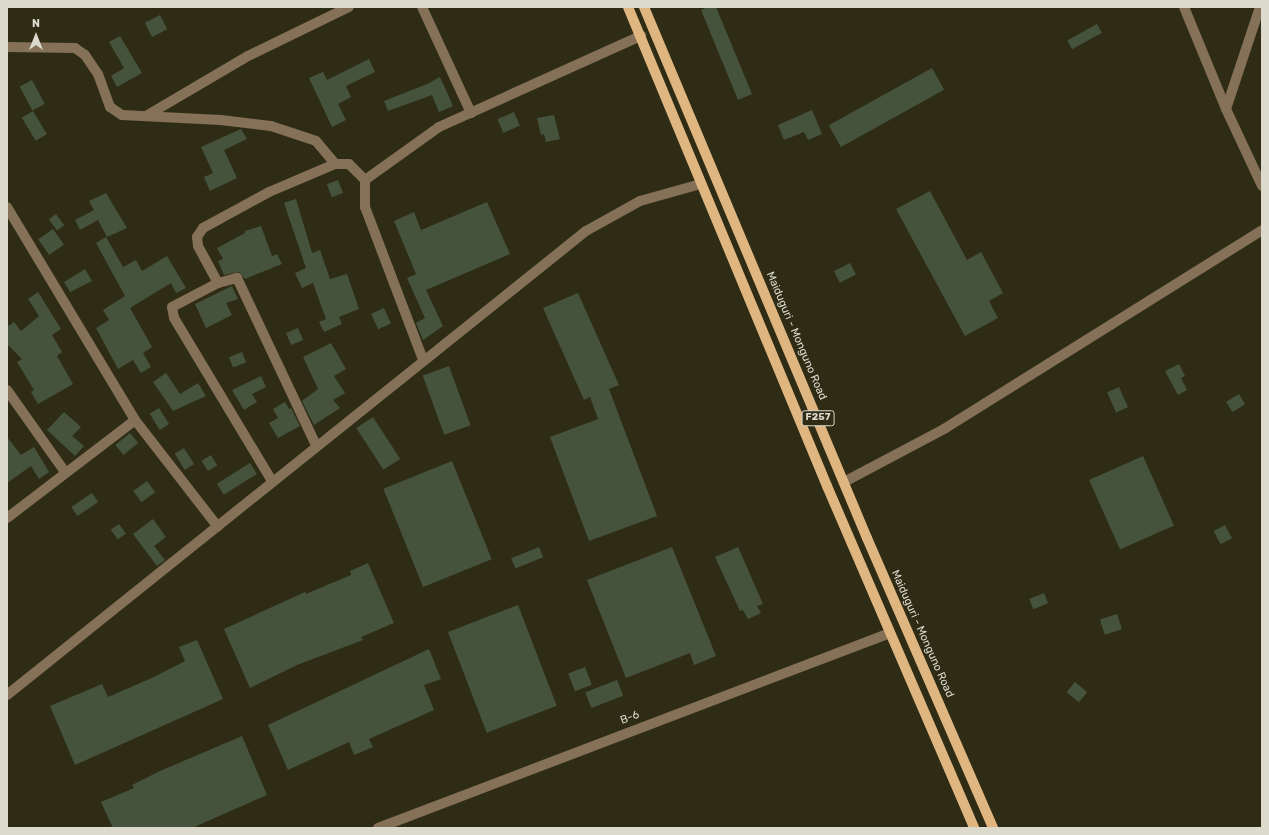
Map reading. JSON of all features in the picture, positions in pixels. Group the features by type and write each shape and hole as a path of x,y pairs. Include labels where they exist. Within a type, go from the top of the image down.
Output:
{"main road":[{"name":"F257","path":"628,7 890,633 974,828"},
{"name":"Maiduguri - Monguno Road","path":"644,7 844,482 993,828"}],"street":[{"path":"146,116 248,56 349,7"},
{"path":"422,7 471,113"},
{"path":"1184,7 1226,109 1262,186"},
{"path":"1226,109 1260,7"},
{"path":"365,180 439,127 641,36"},
{"path":"7,47 75,48 85,55 98,74 110,107 122,115 221,120 271,126 316,141 335,164"},
{"path":"218,282 198,246 197,237 203,228 269,192 335,164 350,164 365,180 365,207 423,360"},
{"path":"7,694 218,527 272,480 586,232 640,201 701,184"},
{"path":"7,207 135,420 218,527"},
{"path":"844,482 944,430 1262,230"},
{"path":"272,480 174,318 172,307 218,282 237,278 242,285 316,445"},
{"path":"7,390 65,472"},
{"path":"7,518 65,472 135,420"},
{"name":"B-6","path":"378,828 890,633"}],"building":[{"path":"708,7 716,7 752,94 738,100 701,10"},
{"path":"160,15 167,29 152,37 145,23"},
{"path":"1097,24 1102,33 1072,49 1067,40"},
{"path":"120,36 142,73 117,87 111,76 124,68 109,42"},
{"path":"369,59 375,72 346,86 351,97 338,104 346,120 332,127 309,78 323,72 327,80"},
{"path":"932,68 944,90 841,147 829,125"},
{"path":"440,77 453,106 439,112 432,95 388,111 384,101 427,84"},
{"path":"32,80 45,104 32,110 20,87"},
{"path":"812,110 822,134 808,140 804,132 784,140 778,125"},
{"path":"33,111 47,134 36,141 22,118"},
{"path":"514,112 520,126 503,133 497,119"},
{"path":"554,115 560,139 546,142 544,134 541,135 537,118"},
{"path":"241,129 247,139 224,150 237,178 210,191 204,177 213,173 201,147"},
{"path":"338,180 343,193 332,197 327,184"},
{"path":"930,191 967,260 981,252 1003,293 989,301 998,318 965,336 896,209"},
{"path":"106,193 127,228 107,237 98,220 80,230 75,220 94,210 89,201"},
{"path":"296,199 312,253 320,250 330,279 347,274 359,309 339,317 342,324 324,332 319,322 326,319 313,283 302,288 295,273 306,268 284,203"},
{"path":"487,202 510,254 426,290 443,326 423,340 416,323 425,318 407,278 416,274 394,221 414,212 421,230"},
{"path":"56,214 64,225 57,231 49,219"},
{"path":"261,226 272,256 277,254 282,264 245,279 239,272 224,275 218,261 223,259 217,248 245,233 245,231"},
{"path":"53,229 64,245 49,255 38,239"},
{"path":"106,237 123,267 136,260 142,271 167,256 186,288 176,293 171,283 130,308 152,347 143,353 151,367 141,373 133,360 118,369 96,328 109,320 103,310 125,296 96,243"},
{"path":"850,263 856,275 840,283 834,271"},
{"path":"85,269 92,281 70,292 64,282"},
{"path":"232,286 238,299 226,303 232,315 206,328 195,304"},
{"path":"38,292 61,329 52,335 62,352 57,356 73,384 38,404 31,392 34,390 17,362 22,359 7,344 7,327 14,322 21,331 39,316 28,299"},
{"path":"578,293 619,385 609,389 657,516 589,541 550,437 598,419 590,397 584,400 543,308"},
{"path":"384,308 391,324 378,329 371,314"},
{"path":"298,328 303,340 291,345 286,333"},
{"path":"331,343 346,369 334,376 345,393 333,400 340,408 314,425 302,401 318,389 303,357"},
{"path":"242,352 246,362 233,367 229,357"},
{"path":"1179,364 1185,376 1181,378 1187,390 1178,395 1165,371"},
{"path":"449,366 471,425 444,435 423,376"},
{"path":"166,373 180,394 198,383 206,396 173,411 153,382"},
{"path":"261,376 266,387 252,394 257,402 244,410 232,390"},
{"path":"1119,387 1128,407 1116,412 1107,392"},
{"path":"1239,394 1245,404 1232,412 1226,402"},
{"path":"285,402 289,409 291,408 300,426 278,438 269,423 278,418 273,409"},
{"path":"159,408 169,424 160,430 150,414"},
{"path":"64,412 81,427 72,436 84,446 75,456 47,430"},
{"path":"373,417 400,459 383,470 356,428"},
{"path":"130,433 138,443 123,455 115,445"},
{"path":"7,437 21,455 34,447 49,472 39,479 31,466 7,483"},
{"path":"184,448 194,464 185,470 175,454"},
{"path":"211,455 217,465 208,471 202,461"},
{"path":"1143,456 1174,525 1120,549 1089,480"},
{"path":"452,461 492,559 423,587 383,489"},
{"path":"250,463 257,474 224,495 217,484"},
{"path":"147,481 155,492 141,502 133,491"},
{"path":"92,493 98,502 77,516 71,507"},
{"path":"153,519 166,537 154,546 165,560 157,566 133,534"},
{"path":"119,524 126,534 118,540 111,530"},
{"path":"1225,525 1232,538 1221,544 1214,531"},
{"path":"539,547 543,557 515,568 511,558"},
{"path":"672,547 716,656 694,665 690,653 626,678 587,580"},
{"path":"738,547 763,604 757,606 761,613 748,619 743,610 740,611 715,557"},
{"path":"368,563 394,623 361,637 363,640 297,665 250,688 224,629 305,592 306,594 351,575 350,571"},
{"path":"1044,593 1048,603 1033,609 1029,599"},
{"path":"518,605 557,706 487,733 448,632"},
{"path":"1117,614 1122,629 1105,635 1100,620"},
{"path":"197,640 223,699 75,765 50,706 102,684 108,697 154,677 185,661 179,647"},
{"path":"429,649 441,679 424,685 434,710 369,739 373,747 354,755 349,742 288,770 268,725"},
{"path":"585,667 592,685 575,691 568,673"},
{"path":"617,680 623,696 591,708 585,692"},
{"path":"1075,682 1087,692 1079,702 1067,692"},
{"path":"242,736 267,795 192,828 113,828 101,802 134,788 132,785 160,771"}]}
